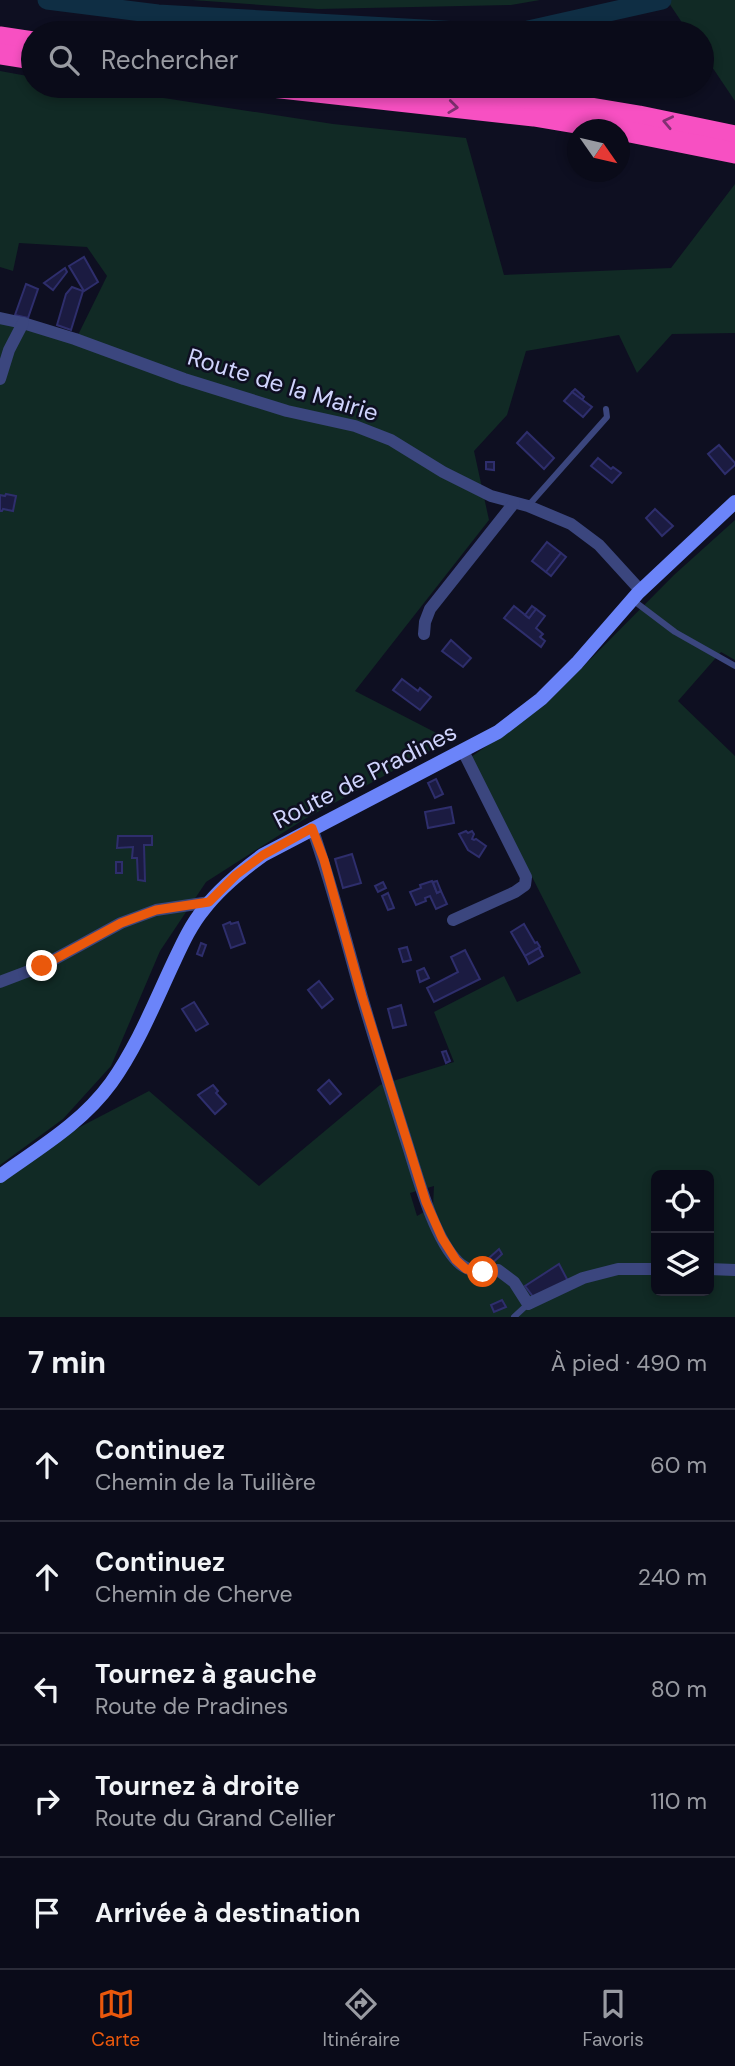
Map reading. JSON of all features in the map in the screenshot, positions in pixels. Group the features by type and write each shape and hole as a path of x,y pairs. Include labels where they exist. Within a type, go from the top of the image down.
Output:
{"highway":[{"path":"0,37 21,40"},
{"path":"0,54 21,57"},
{"path":"371,98 567,122"},
{"path":"528,98 639,116 735,136"},
{"path":"630,132 735,153"}],"street":[{"name":"Route de la Mairie","path":"0,318 75,338 184,379 274,407 355,426 391,440 491,496 528,506 571,524 599,545 637,595"},
{"path":"0,379 9,350 23,323"},
{"name":"Route de Pradines","path":"0,1176 58,1136 88,1109 109,1085 135,1046 183,942 203,909 236,875 263,855 312,828 498,732 541,699 637,595 735,502"},
{"path":"424,634 430,609 514,503"},
{"path":"453,920 515,892 525,885 526,877 463,751"},
{"path":"312,828 324,860 362,996 426,1202 442,1238 456,1260 466,1269 483,1272 498,1270 514,1282 528,1304 583,1278 618,1269 651,1269"},
{"path":"0,982 42,966 121,923 156,910 209,902"},
{"path":"714,1269 735,1270"}],"lane":[{"path":"528,506 607,418 606,409"},
{"path":"637,595 676,632 735,666"},
{"path":"514,1317 528,1304"}],"green space":[{"path":"192,0 540,0 511,5 318,9"},
{"path":"667,0 735,0 735,101 714,70 714,21 681,21"},
{"path":"0,71 21,75 21,98 164,98 333,124 466,138 504,275 671,268 735,184 735,333 672,334 637,373 619,335 526,351 507,415 474,451 489,520 355,691 450,740 303,820 206,882 160,951 111,1066 63,1119 0,1165 0,315 78,335 107,276 87,247 19,243 13,271 0,267"},
{"path":"735,520 735,660 721,652 678,701 735,756 735,1317 0,1317 0,1183 78,1128 149,1091 259,1186 380,1085 454,1062 434,1012 504,976 517,1002 581,973 471,757 546,704 674,575","holes":["434,1186 433,1207 417,1216 410,1193"]}],"building":[{"path":"84,257 98,282 84,291 69,266"},
{"path":"65,268 67,272 53,290 44,283"},
{"path":"26,284 38,289 28,318 15,315"},
{"path":"72,287 83,291 71,330 57,325 66,294"},
{"path":"575,389 584,397 582,400 572,392"},
{"path":"572,392 592,407 583,417 564,401"},
{"path":"527,432 554,458 544,469 517,443"},
{"path":"719,445 735,463 725,474 708,454"},
{"path":"598,458 611,469 613,467 621,473 612,483 591,466"},
{"path":"486,462 494,462 494,470 486,469"},
{"path":"0,495 16,496 13,511 0,511"},
{"path":"655,509 673,526 662,536 646,518"},
{"path":"547,542 561,553 546,572 532,561"},
{"path":"561,553 566,557 551,576 546,572"},
{"path":"514,606 529,618 536,609 545,616 536,628 543,634 540,637 545,641 541,647 504,618"},
{"path":"532,606 536,609 529,618 525,615"},
{"path":"451,640 471,658 463,667 442,651"},
{"path":"402,679 431,697 420,710 393,690"},
{"path":"436,779 443,794 435,798 428,783"},
{"path":"451,807 454,823 428,828 425,812"},
{"path":"472,831 472,839 486,846 479,857 468,850 459,834"},
{"path":"118,836 152,836 152,845 144,845 145,881 138,880 137,858 132,858 133,847 117,848"},
{"path":"352,854 361,883 343,888 335,859"},
{"path":"116,862 122,862 122,873 116,873"},
{"path":"432,881 437,893 441,891 447,904 436,909 430,896 416,905 410,892"},
{"path":"437,881 441,891 437,893 433,882"},
{"path":"383,882 386,888 378,892 375,886"},
{"path":"388,893 394,908 388,910 382,896"},
{"path":"238,922 245,943 231,948 223,925"},
{"path":"524,924 540,947 525,956 511,932"},
{"path":"201,943 206,945 202,956 197,954"},
{"path":"407,947 411,960 403,962 399,949"},
{"path":"539,948 543,956 529,964 525,956"},
{"path":"465,950 480,979 434,1002 427,988 458,972 451,957"},
{"path":"424,968 429,978 420,982 417,971"},
{"path":"319,981 333,999 322,1008 308,990"},
{"path":"194,1002 208,1024 196,1031 182,1009"},
{"path":"401,1005 406,1025 393,1028 388,1009"},
{"path":"446,1051 450,1061 446,1063 442,1052"},
{"path":"329,1080 341,1094 330,1104 318,1090"},
{"path":"213,1085 226,1104 215,1114 198,1095"},
{"path":"499,1249 502,1254 485,1270 480,1266"},
{"path":"559,1264 568,1281 534,1298 525,1286"},
{"path":"502,1300 506,1307 494,1312 491,1305"}],"waterway":[{"path":"47,0 158,14 282,21"},
{"path":"568,21 662,0"}],"route":[{"path":"42,966 121,923 156,910 209,902 236,875 263,855 312,828 324,860 362,996 426,1202 442,1238 456,1260 466,1269 483,1272"}]}
